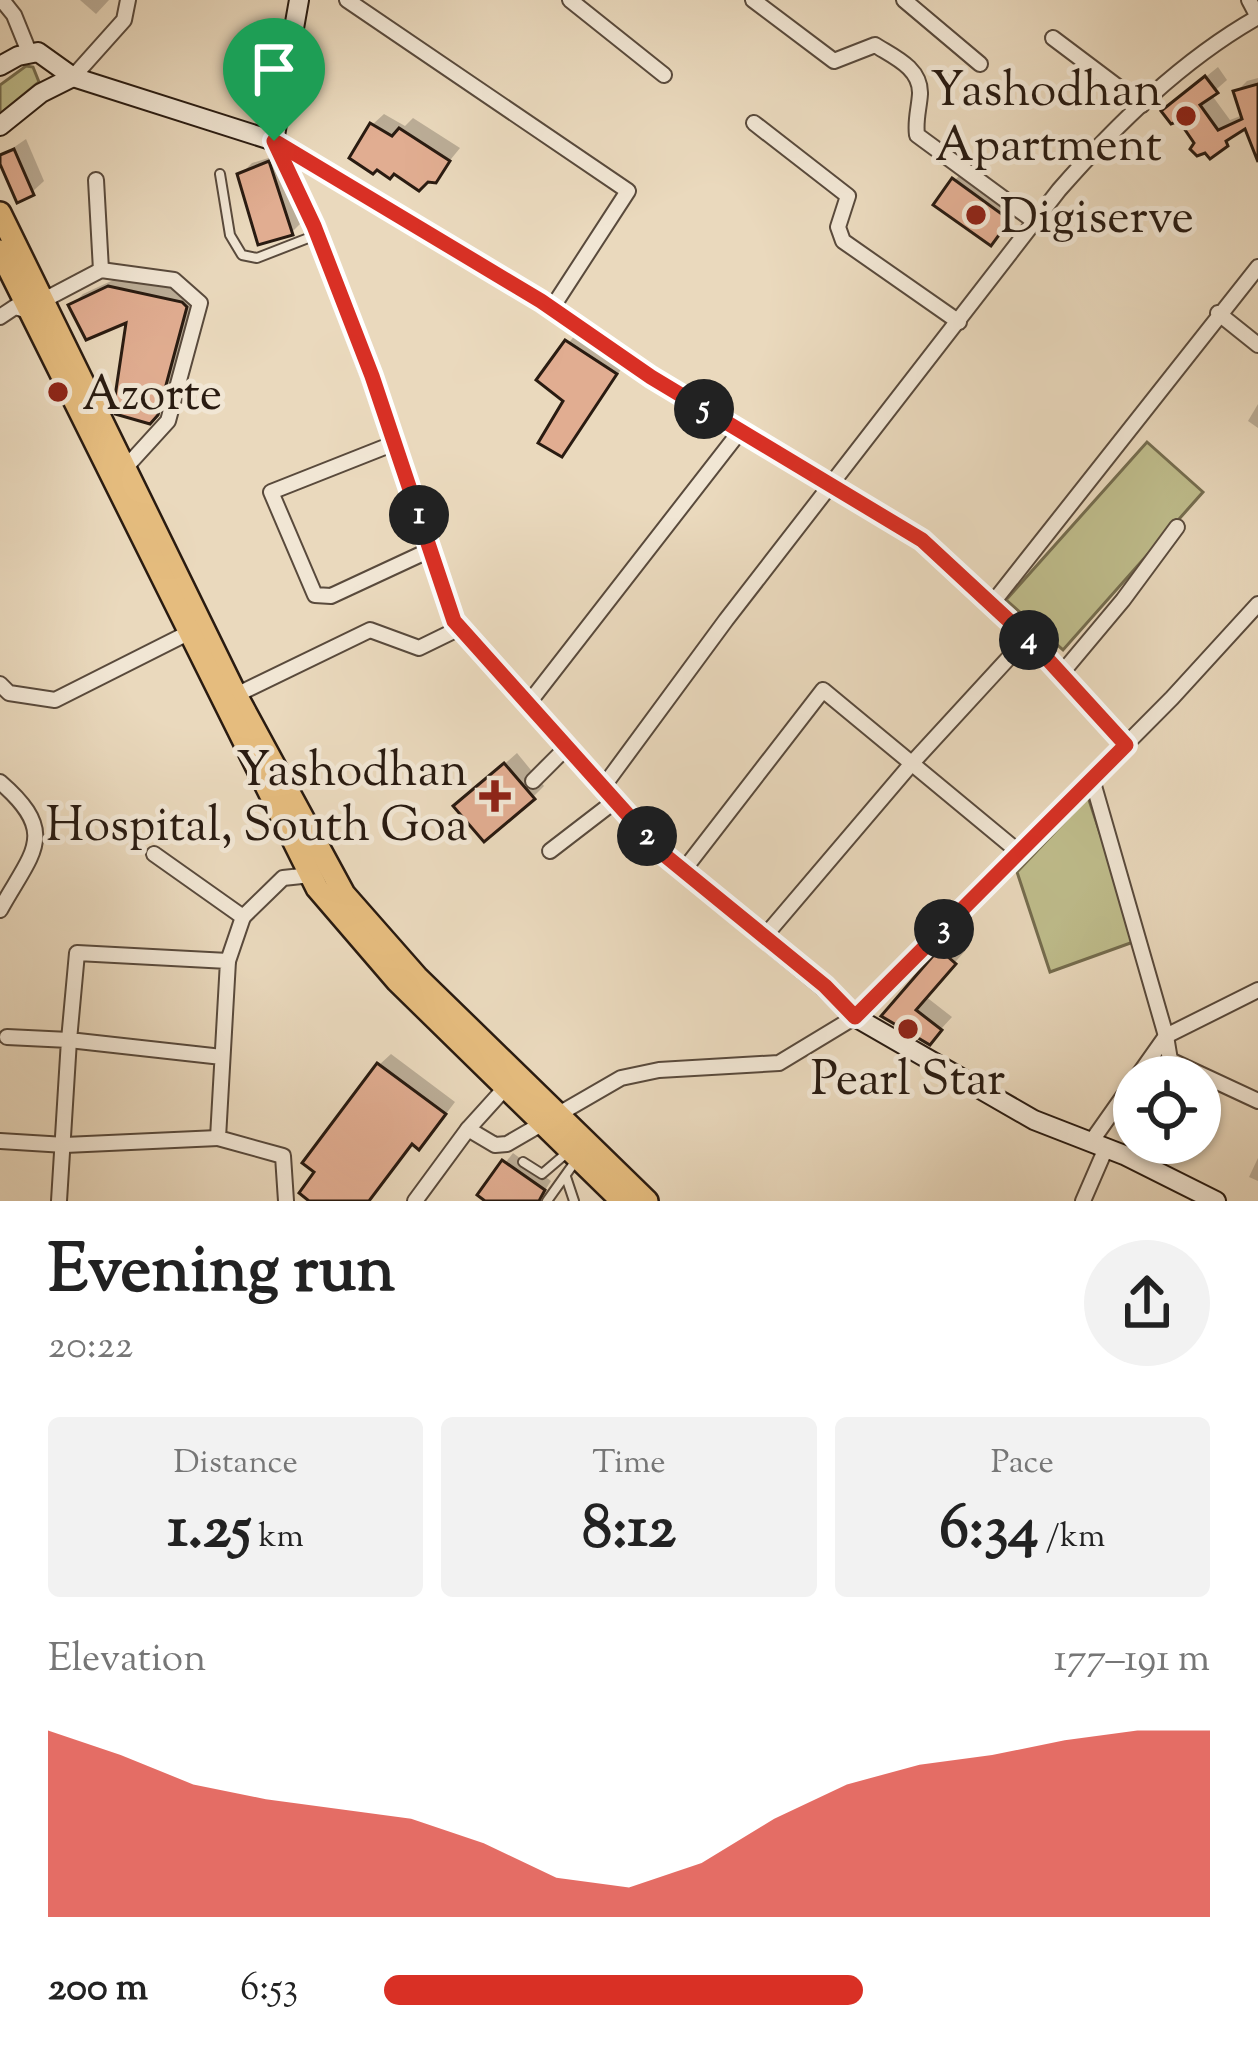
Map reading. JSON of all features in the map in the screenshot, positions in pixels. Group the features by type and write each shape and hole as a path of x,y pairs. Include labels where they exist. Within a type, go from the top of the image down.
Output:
{"main road":[{"path":"0,213 37,305 188,633 311,875 339,917 397,981 506,1087 647,1201"},
{"path":"0,251 37,305 127,466 236,695 344,894 552,1120 571,1161 622,1201"}],"street":[{"path":"2,0 14,15 29,52"},
{"path":"0,126 40,93 73,77 124,20 128,0"},
{"path":"299,0 274,141 317,235 454,621 662,853 825,986 855,1017 1034,1120 1216,1201"},
{"path":"347,0 628,191 552,308"},
{"path":"570,0 664,75"},
{"path":"753,0 834,61 874,45 914,70 921,90 917,135 1034,221"},
{"path":"904,0 980,64"},
{"path":"550,851 609,794 830,484 1034,221 1102,140 1184,69 1258,17 1249,0"},
{"path":"1053,38 1142,105"},
{"path":"0,66 29,52 47,56 73,77 274,141 552,308 651,377 922,540 1027,638 1126,745"},
{"path":"754,122 848,196 838,227 842,241 959,322"},
{"path":"97,180 101,270"},
{"path":"991,604 1258,266"},
{"path":"0,317 15,307 37,305 101,270 174,280 200,303 168,421 127,466"},
{"path":"1218,313 1258,345"},
{"path":"528,704 741,430"},
{"path":"394,443 271,492 315,596 331,596 430,550"},
{"path":"1060,674 1177,527"},
{"path":"468,1129 495,1145 507,1144 621,1078 659,1070 779,1063 855,1017 1257,610"},
{"path":"236,695 370,630 419,648 460,628"},
{"path":"3,693 55,700 188,633"},
{"path":"764,937 913,762 1027,638"},
{"path":"683,871 824,690 1020,854"},
{"path":"533,782 567,747"},
{"path":"1092,779 1170,1060 1258,1101"},
{"path":"0,782 34,817 38,833 0,910"},
{"path":"154,854 243,917"},
{"path":"218,1138 228,961 243,917 283,878 311,875"},
{"path":"59,1201 77,953 228,961"},
{"path":"1152,1056 1166,1036 1258,990"},
{"path":"7,1037 222,1057"},
{"path":"416,1201 468,1129 506,1087"},
{"path":"1084,1201 1099,1145 1113,1120"},
{"path":"0,1141 63,1145 218,1138 283,1156 286,1201"}],"lane":[{"path":"220,174 233,245 242,255 256,258 317,235"},
{"path":"523,1162 542,1174 571,1161"},
{"path":"547,1201 571,1161"},
{"path":"571,1161 574,1201"}],"shaded area":[{"path":"26,66 33,67 39,82 0,114 0,85"},
{"path":"1147,442 1203,492 1063,650 1006,600"},
{"path":"1088,797 1136,941 1050,972 1017,872"}],"building":[{"name":"Yashodhan Apartment","path":"1205,76 1218,93 1200,105 1218,130 1242,119 1233,91 1258,84 1258,162 1245,129 1210,159 1205,153 1197,156 1179,121 1171,124 1161,111"},
{"path":"370,123 392,136 399,128 450,161 436,183 428,182 419,191 394,174 390,179 377,170 373,174 349,158"},
{"path":"14,149 34,195 17,203 0,164 0,155"},
{"path":"269,161 293,235 258,245 237,174"},
{"path":"952,178 1010,220 991,246 933,205"},
{"path":"108,286 187,307 158,415 150,424 113,410 126,323 86,340 68,305"},
{"path":"565,340 617,374 562,457 538,443 563,401 536,380"},
{"path":"504,763 535,799 484,842 453,806"},
{"path":"939,949 956,964 916,1010 942,1030 930,1045 881,1016"},
{"path":"377,1063 446,1114 419,1150 412,1144 369,1201 309,1201 299,1193 314,1172 302,1163"},
{"path":"502,1160 545,1190 539,1201 485,1201 477,1195"}],"place":[{"name":"Yashodhan Apartment","path":"1186,116"},
{"name":"Digiserve","path":"976,215"},
{"name":"Azorte","path":"58,392"},
{"name":"Yashodhan Hospital, South Goa","path":"495,796"},
{"name":"Pearl Star","path":"908,1029"}],"route":[{"path":"274,141 541,301 651,377 922,540 1031,641 1126,745 855,1017 825,986 662,853 454,621 372,376 314,226 274,141"}]}
